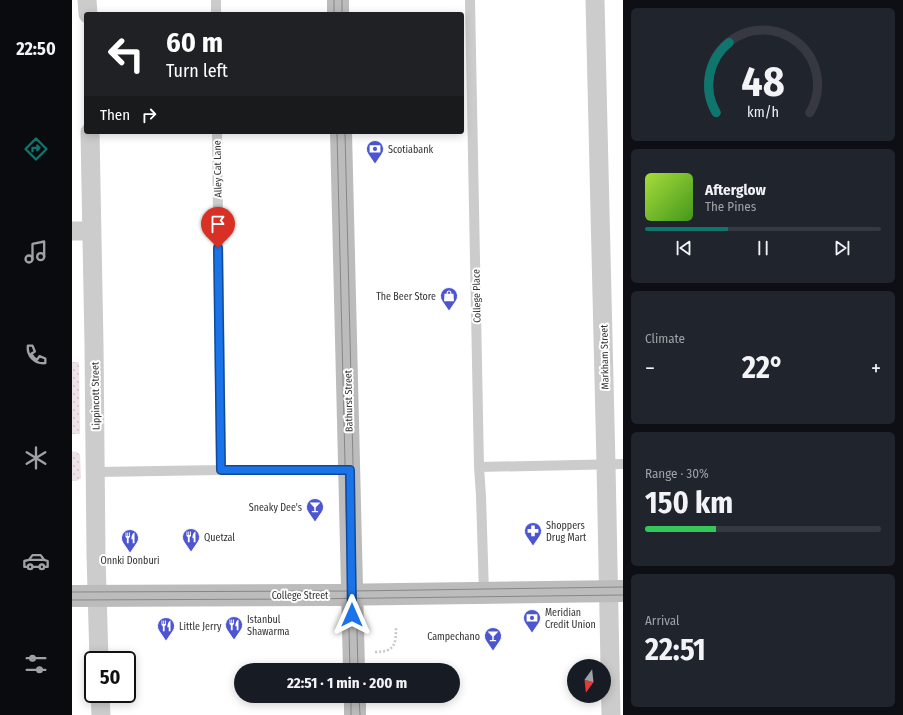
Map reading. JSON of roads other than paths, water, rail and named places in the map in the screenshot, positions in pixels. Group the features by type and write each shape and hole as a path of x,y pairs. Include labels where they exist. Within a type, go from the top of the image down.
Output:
{"main road":[{"path":"338,0 338,12"},
{"name":"Bathurst Street","path":"341,134 354,663"},
{"name":"College Street","path":"72,596 616,591"},
{"path":"355,703 355,715"}],"street":[{"path":"87,0 88,12"},
{"name":"Markham Street","path":"595,0 615,464 616,591 611,715"},
{"name":"Lippincott Street","path":"90,134 99,651"},
{"path":"72,231 92,231"},
{"path":"100,703 101,715"}],"lane":[{"path":"216,0 216,12"},
{"name":"College Place","path":"470,0 479,467 484,593"},
{"name":"Alley Cat Lane","path":"217,134 221,470"},
{"path":"479,467 615,464"},
{"path":"96,472 350,470"}],"tram line":[{"path":"334,0 334,12"},
{"path":"342,0 342,12"},
{"path":"337,134 350,663"},
{"path":"345,134 358,663"},
{"path":"72,592 352,591 623,587"},
{"path":"72,600 623,595"},
{"path":"351,703 351,715"},
{"path":"359,703 360,715"}],"place":[{"name":"Scotiabank","path":"375,164"},
{"name":"The Beer Store","path":"449,311"},
{"name":"Sneaky Dee's","path":"315,522"},
{"name":"Shoppers Drug Mart","path":"533,546"},
{"name":"Quetzal","path":"191,552"},
{"name":"Onnki Donburi","path":"130,553"},
{"name":"Meridian Credit Union","path":"532,633"},
{"name":"Istanbul Shawarma","path":"234,640"},
{"name":"Little Jerry","path":"166,641"},
{"name":"Campechano","path":"493,651"}]}
